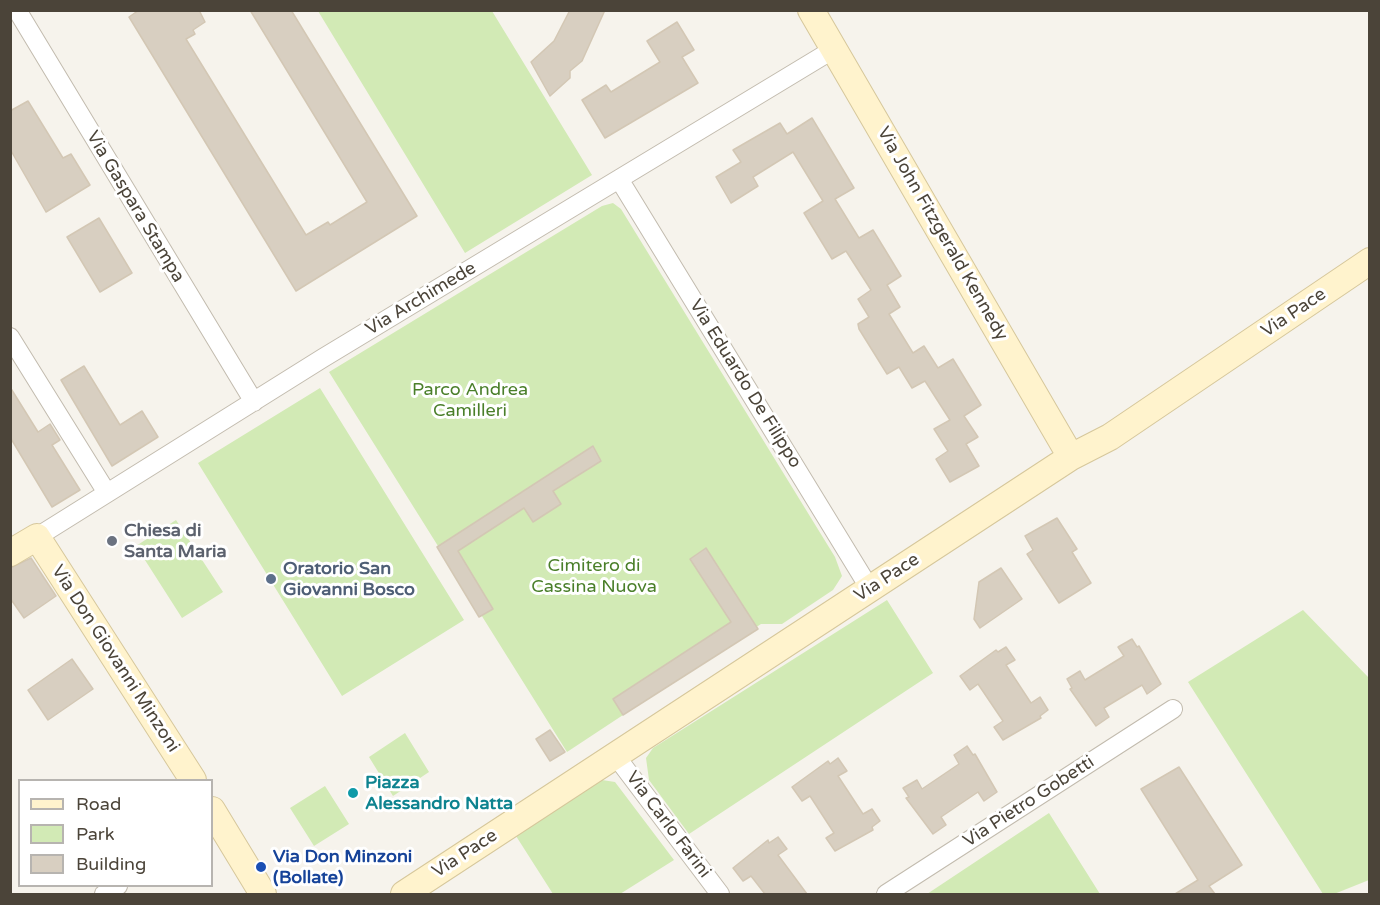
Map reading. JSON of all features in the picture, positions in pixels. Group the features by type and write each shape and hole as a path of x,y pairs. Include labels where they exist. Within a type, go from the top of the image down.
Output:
{"street":[{"name":"Via Gaspara Stampa","path":"17,10 254,402"},
{"name":"Via John Fitzgerald Kennedy","path":"811,10 1071,457"},
{"name":"Via Archimede","path":"10,552 834,49"},
{"name":"Via Eduardo De Filippo","path":"619,179 870,589"},
{"name":"Via Pace","path":"404,894 1071,457 1110,436 1370,261"},
{"path":"10,337 107,493"},
{"name":"Via Don Giovanni Minzoni","path":"37,537 192,779"},
{"name":"Via Pietro Gobetti","path":"886,894 1173,709"},
{"name":"Via Carlo Farini","path":"615,755 720,894"},
{"path":"214,820 263,894"}],"green space":[{"path":"318,11 492,11 592,175 465,253"},
{"name":"Parco Andrea Camilleri","path":"613,203 621,209 835,557 842,576 833,590 782,624 761,624 567,752 329,372 602,206"},
{"path":"320,388 464,620 342,696 198,463"},
{"path":"176,520 223,592 182,618 136,546"},
{"path":"887,600 933,673 689,834 649,780 646,758 653,748"},
{"path":"1303,610 1369,678 1369,880 1334,894 1323,894 1188,682"},
{"path":"405,733 429,772 393,796 369,757"},
{"path":"602,780 615,782 674,860 620,894 553,894 516,836"},
{"path":"325,786 349,824 314,846 290,808"},
{"path":"1049,813 1100,894 927,894"}],"building":[{"path":"139,10 199,10 205,22 193,30 195,34 186,39 306,235 328,222 330,225 367,202 250,10 291,10 417,216 296,291 129,17"},
{"path":"570,10 605,10 582,61 570,71 570,78 550,96 531,62 554,41"},
{"path":"677,22 694,50 682,57 698,83 605,138 582,100 606,85 611,92 660,62 647,41"},
{"path":"28,101 63,158 71,154 90,185 46,212 10,149 10,111"},
{"path":"812,118 854,188 835,199 859,238 873,230 901,276 887,285 900,307 889,314 913,353 924,346 938,368 953,359 981,405 964,416 978,437 966,444 979,466 950,482 936,459 948,451 934,429 950,420 925,381 912,388 899,367 887,374 859,329 858,324 869,317 858,299 871,290 846,251 832,259 804,213 823,201 793,152 753,177 758,186 731,203 716,177 741,162 733,150 780,123 787,134"},
{"path":"99,218 132,273 100,292 67,237"},
{"path":"84,366 120,425 142,411 158,437 112,466 61,380"},
{"path":"10,387 38,432 50,424 60,440 52,445 80,490 52,507 10,437"},
{"path":"593,446 601,461 553,491 561,504 533,522 524,508 458,551 493,609 479,617 437,547"},
{"path":"1057,518 1077,549 1072,552 1091,583 1059,603 1027,554 1033,550 1025,536"},
{"path":"706,548 758,629 623,715 613,699 731,622 690,559"},
{"path":"31,558 56,596 24,618 10,598 10,568"},
{"path":"1001,568 1022,599 980,628 974,619 979,582"},
{"path":"1132,639 1137,647 1139,646 1161,684 1147,694 1142,685 1104,708 1109,717 1096,726 1070,689 1072,688 1067,679 1080,671 1085,680 1124,656 1118,647"},
{"path":"1006,647 1015,660 1006,665 1031,703 1040,697 1048,710 1040,716 1041,718 1003,740 994,727 1003,721 978,684 970,690 960,676 996,650 998,652"},
{"path":"72,659 93,689 48,720 28,690"},
{"path":"550,730 565,752 550,761 536,739"},
{"path":"967,746 973,755 975,754 997,792 984,801 978,792 941,817 946,825 933,834 906,798 909,797 903,788 917,780 922,789 959,764 954,755"},
{"path":"838,758 847,771 838,776 863,814 872,809 880,821 872,827 873,830 835,851 826,838 834,833 810,796 802,801 792,787 828,761 830,764"},
{"path":"1179,767 1242,865 1209,886 1215,894 1175,894 1198,880 1141,789"},
{"path":"778,837 787,849 778,855 807,894 765,894 751,876 743,881 733,868 768,840 769,843"}],"place":[{"name":"Chiesa di Santa Maria","path":"112,541"},
{"name":"Oratorio San Giovanni Bosco","path":"271,579"},
{"name":"Piazza Alessandro Natta","path":"353,793"},
{"name":"Via Don Minzoni (Bollate)","path":"261,867"}],"park label":[{"name":"Cimitero di Cassina Nuova","path":"594,576"}]}
